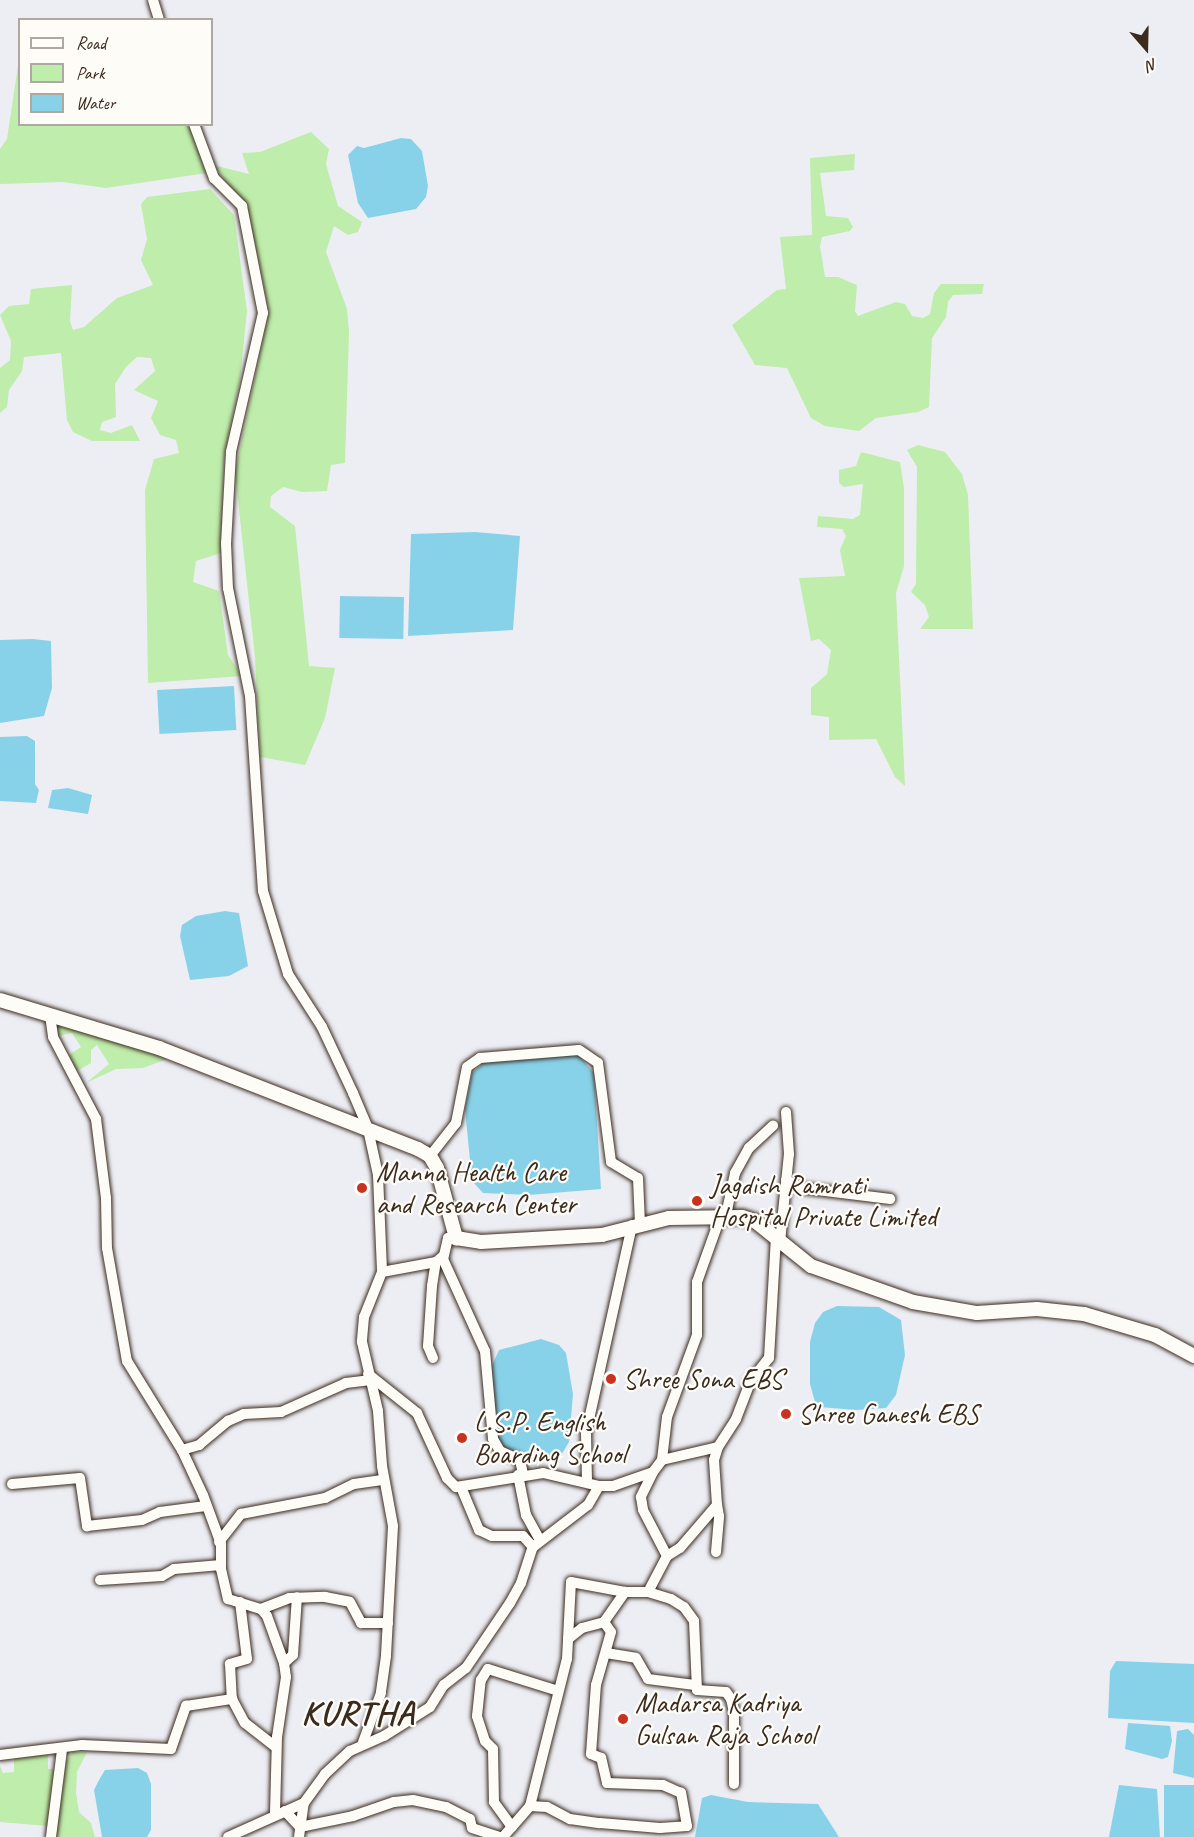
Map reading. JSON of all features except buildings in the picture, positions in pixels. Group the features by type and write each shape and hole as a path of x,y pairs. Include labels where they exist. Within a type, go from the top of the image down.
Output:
{"main road":[{"path":"0,1000 159,1048 368,1128 430,1156 437,1168 456,1238 481,1242 602,1235 636,1224 724,1215 755,1221 812,1266 913,1302 977,1313 1037,1310 1084,1314 1155,1335 1194,1356"}],"street":[{"path":"153,0 158,18"},
{"path":"195,126 214,178 242,206 263,312 233,441 225,543 228,588 250,696 263,891 288,974 321,1027 368,1128 378,1175 382,1272 363,1329 384,1480 393,1526 388,1623 381,1693 362,1745"},
{"path":"50,1015 53,1036 96,1119 104,1177 107,1248 127,1361 182,1450 206,1506 219,1542 228,1599 261,1609 273,1625 286,1677 276,1747 280,1813 299,1832"},
{"path":"430,1156 456,1123 467,1067 480,1058 579,1050 598,1063 611,1162 616,1169 638,1178 636,1224 586,1433 587,1481"},
{"path":"716,1552 719,1516 714,1460 718,1447 736,1419 750,1382 769,1358 778,1240 789,1154 786,1112"},
{"path":"667,1556 643,1510 641,1497 662,1460 667,1417 698,1328 697,1282 724,1215 735,1173 749,1148 773,1126"},
{"path":"786,1180 801,1188 890,1199"},
{"path":"433,1358 429,1328 439,1260 448,1238 456,1238"},
{"path":"382,1272 439,1260"},
{"path":"439,1260 485,1351 489,1421 495,1445 520,1460 526,1515 537,1544"},
{"path":"182,1450 199,1445 228,1421 244,1414 281,1412 346,1383 369,1377"},
{"path":"369,1377 417,1413 447,1478 461,1487 479,1530 492,1536 523,1536 537,1544"},
{"path":"662,1460 718,1447"},
{"path":"461,1487 520,1475 543,1473 587,1481 599,1486 653,1473"},
{"path":"12,1485 80,1478 87,1526 142,1520 160,1512 206,1506"},
{"path":"219,1542 241,1514 325,1498 354,1484 384,1480"},
{"path":"299,1832 304,1803 325,1774 362,1745 384,1736 430,1707 444,1685 466,1668 521,1583 537,1544 588,1505 599,1486"},
{"path":"648,1592 667,1556 680,1548 717,1505"},
{"path":"99,1580 162,1576 174,1569 221,1565"},
{"path":"299,1832 394,1802 413,1800 446,1807 470,1819 472,1828 501,1837 512,1827 530,1806 558,1691 568,1639 571,1582 625,1592 648,1592 671,1599 694,1621 695,1685 700,1693 726,1692 735,1712 734,1784"},
{"path":"568,1639 582,1628 604,1622 625,1592"},
{"path":"261,1609 279,1600 297,1597 350,1602 361,1623 388,1623"},
{"path":"284,1663 293,1655 297,1597"},
{"path":"240,1602 247,1659 230,1664 232,1699 245,1723 276,1747"},
{"path":"530,1806 547,1808 570,1819 600,1823 660,1828 687,1826 681,1793 663,1785 607,1783 601,1758 591,1754 596,1685 611,1632 604,1622"},
{"path":"606,1653 636,1658 648,1679 695,1685"},
{"path":"512,1827 494,1802 492,1749 485,1741 477,1716 481,1680 488,1669 558,1691"},
{"path":"0,1755 62,1750 82,1745 171,1749 186,1706 232,1699"},
{"path":"51,1837 62,1750"},
{"path":"228,1837 304,1803"}],"green space":[{"path":"18,66 18,126 190,126 207,173 106,188 62,182 0,184 0,149 7,139"},
{"path":"311,132 329,149 326,164 338,206 362,222 358,232 348,235 334,226 326,252 347,309 349,332 345,463 331,465 327,491 302,492 283,487 271,496 270,507 295,526 309,666 335,668 325,718 305,765 260,757 255,657 235,473 269,311 247,207 213,165 249,174 242,153 260,152"},
{"path":"855,154 854,170 820,173 826,216 848,218 853,227 850,231 822,237 820,246 825,277 838,277 857,285 855,311 858,316 896,302 905,304 912,316 923,318 930,314 934,293 941,284 984,284 982,294 953,295 948,302 946,317 932,338 929,407 918,412 876,418 859,431 825,426 811,418 787,368 755,365 732,325 777,290 786,289 780,237 812,235 810,158"},
{"path":"210,189 234,215 247,311 240,379 224,460 221,553 196,561 193,582 219,591 228,655 242,676 148,683 145,490 154,459 179,453 176,440 160,435 151,418 158,401 134,390 155,371 151,358 137,357 126,367 115,384 116,417 102,422 100,430 111,433 132,425 140,441 92,441 73,432 67,420 61,353 24,357 22,371 9,390 7,407 0,413 0,368 10,360 11,341 0,315 9,306 29,304 31,289 72,285 70,321 73,330 84,327 117,298 153,285 141,260 147,239 141,204 147,197"},
{"path":"918,445 945,452 962,474 968,495 973,629 920,629 929,617 925,605 911,592 916,584 917,467 907,450"},
{"path":"861,452 900,462 904,488 904,566 896,593 905,786 895,777 876,739 829,740 829,717 811,715 811,688 827,674 831,650 819,639 811,641 799,578 845,576 840,550 846,536 842,529 817,527 818,516 853,519 860,515 863,484 844,487 839,483 839,470 856,466"},
{"path":"55,1020 175,1056 143,1068 116,1069 86,1083 109,1064 97,1045 91,1050 91,1063 77,1071 66,1057 81,1047 72,1033 52,1037"},
{"path":"73,1752 87,1752 77,1772 76,1793 79,1812 91,1823 95,1837 54,1837 66,1762"},
{"path":"48,1754 48,1769 58,1769 47,1826 0,1822 0,1766 3,1773 14,1772 14,1757"}],"water":[{"path":"401,138 411,139 422,151 428,186 426,197 416,209 368,218 358,203 348,155 357,146 364,148"},
{"path":"475,532 520,536 513,630 408,636 411,534"},
{"path":"340,596 404,597 403,639 339,638"},
{"path":"0,640 51,641 52,688 44,716 0,723"},
{"path":"234,686 236,730 159,734 157,690"},
{"path":"27,736 35,741 35,784 39,790 36,803 0,801 0,737"},
{"path":"68,788 92,795 88,814 48,808 52,790"},
{"path":"225,911 239,913 248,966 229,976 190,980 180,936 182,925 196,916"},
{"path":"560,1055 579,1056 594,1073 601,1189 529,1195 483,1193 472,1181 465,1109 472,1073 486,1061"},
{"path":"837,1306 879,1307 901,1320 905,1355 896,1395 886,1408 856,1410 819,1407 815,1402 810,1384 810,1342 815,1323 823,1312"},
{"path":"541,1339 559,1345 566,1353 573,1394 569,1442 563,1452 555,1458 538,1461 498,1445 490,1370 499,1350"},
{"path":"1116,1661 1194,1664 1194,1723 1108,1718 1110,1671"},
{"path":"1128,1723 1170,1726 1172,1741 1168,1757 1162,1759 1125,1749"},
{"path":"1188,1729 1194,1735 1194,1778 1173,1773 1177,1731"},
{"path":"138,1768 147,1773 151,1784 151,1830 147,1837 102,1837 94,1790 99,1780 105,1770"},
{"path":"1119,1785 1157,1789 1160,1837 1109,1837"},
{"path":"1164,1785 1194,1785 1194,1837 1164,1837"},
{"path":"711,1795 748,1802 818,1804 839,1837 695,1837 702,1798"}],"place":[{"name":"Manna Health Care and Research Center","path":"362,1188"},
{"name":"Jagdish Ramrati Hospital Private Limited","path":"697,1201"},
{"name":"Shree Sona EBS","path":"611,1379"},
{"name":"Shree Ganesh EBS","path":"786,1414"},
{"name":"L.S.P. English Boarding School","path":"462,1438"},
{"name":"Madarsa Kadriya Gulsan Raja School","path":"623,1719"}],"district":[{"name":"KURTHA","path":"358,1713"}]}
